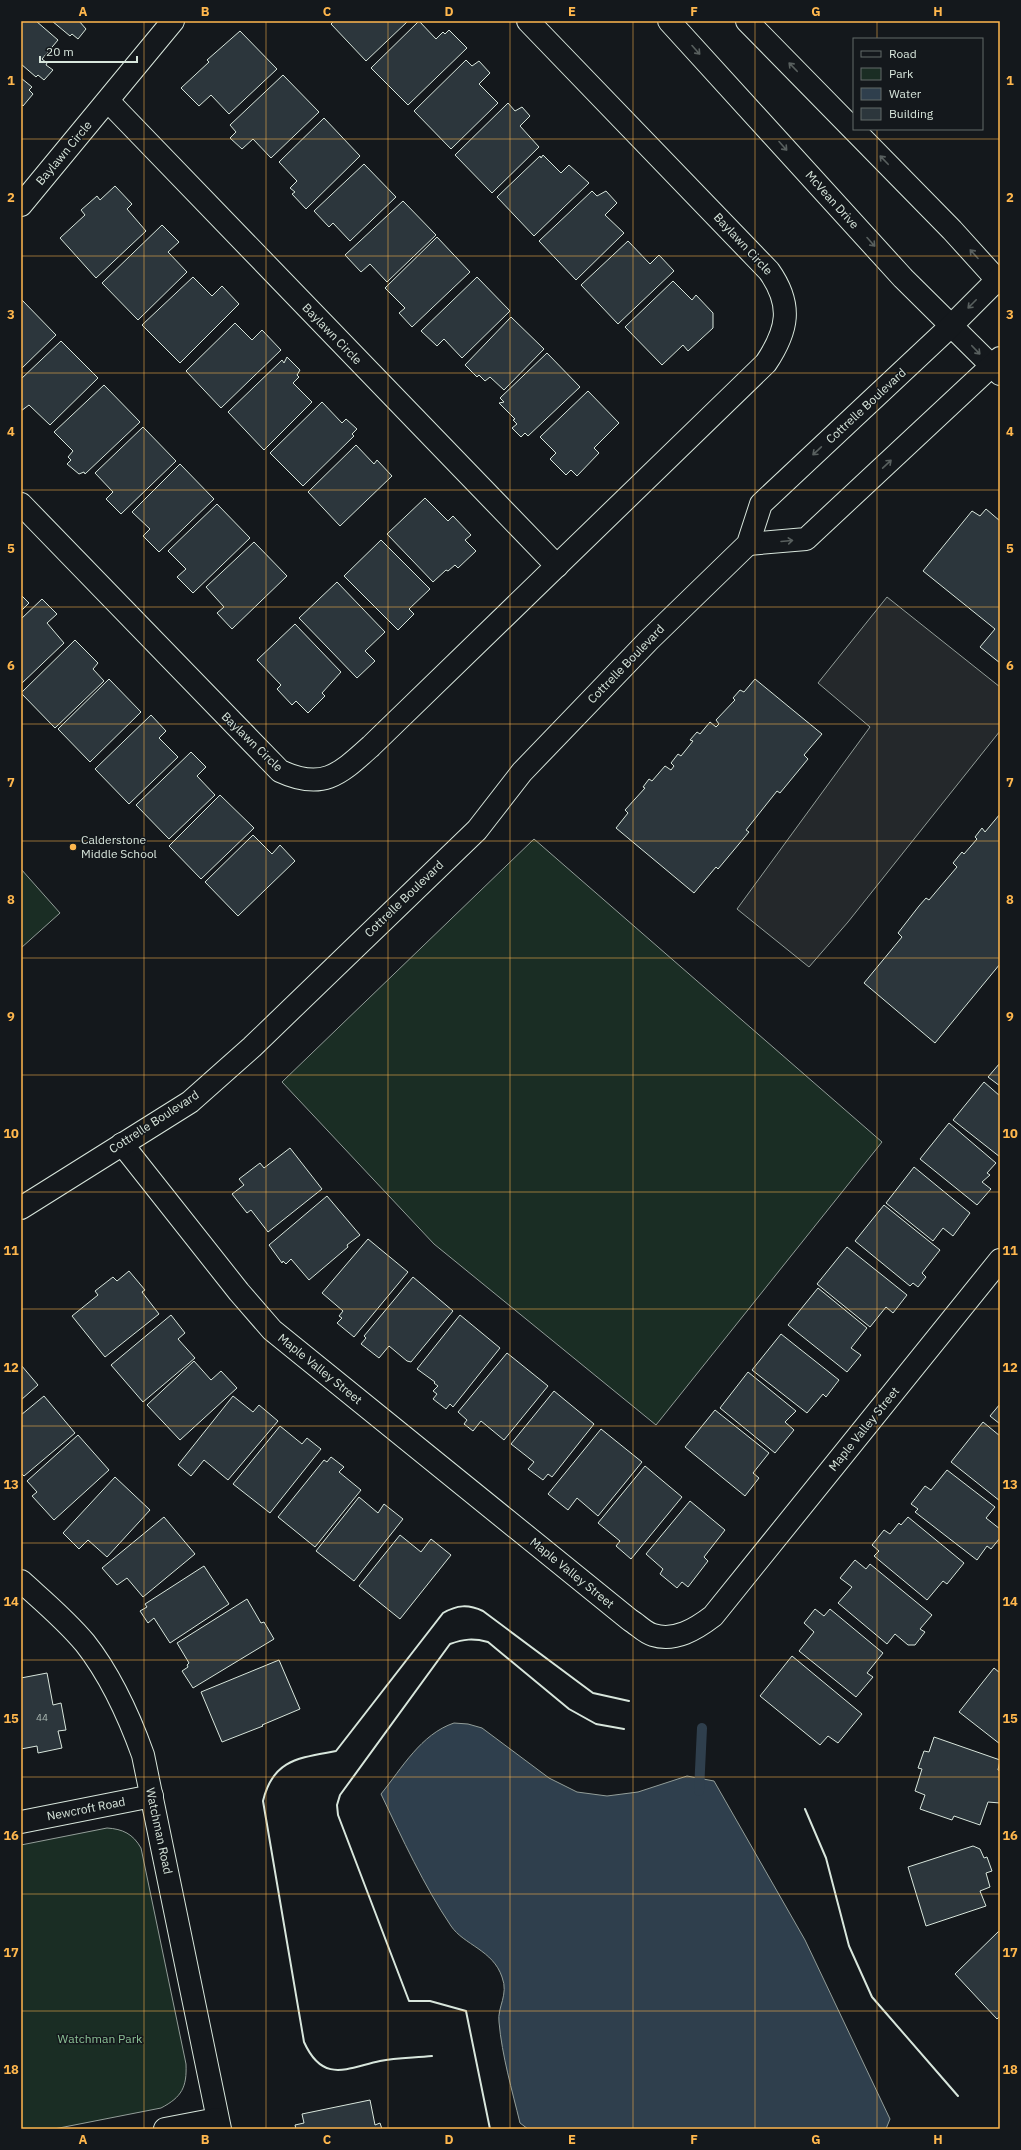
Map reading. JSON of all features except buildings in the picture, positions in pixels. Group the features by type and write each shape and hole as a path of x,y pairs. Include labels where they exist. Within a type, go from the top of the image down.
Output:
{"street":[{"name":"Baylawn Circle","path":"21,205 173,21"},
{"name":"Baylawn Circle","path":"21,504 254,746 280,771 295,778 320,781 330,778 352,763 558,566 766,362 778,345 785,326 779,286 769,271 528,21"},
{"name":"McVean Drive","path":"669,21 903,278 997,366"},
{"path":"747,21 853,129"},
{"name":"Baylawn Circle","path":"108,101 558,566"},
{"path":"854,130 999,280"},
{"name":"Cottrelle Boulevard","path":"21,1208 190,1102 252,1047 477,830 522,772 649,640 748,544 761,504 999,280"},
{"path":"748,544 806,539 997,366"},
{"name":"Maple Valley Street","path":"122,1144 238,1292 272,1330 630,1620 653,1635 677,1636 697,1628 713,1616 1000,1260"},
{"name":"Watchman Road","path":"21,1581 57,1614 85,1644 116,1692 132,1725 143,1755 219,2124 166,2129"},
{"name":"Newcroft Road","path":"21,1822 152,1796"}],"green space":[{"path":"534,839 882,1142 656,1425 434,1244 282,1082"},
{"path":"21,869 60,913 21,948"},
{"name":"Watchman Park","path":"107,1828 127,1833 135,1839 141,1848 186,2064 184,2085 174,2100 161,2108 54,2129 21,2129 21,1845"}],"shaded area":[{"path":"887,597 1000,687 1000,731 848,922 809,967 737,909 870,727 818,683"}],"water":[{"path":"454,1723 468,1724 482,1728 549,1778 577,1792 607,1796 638,1792 687,1776 714,1781 805,1940 890,2119 886,2129 528,2129 520,2123 500,2035 499,2016 504,1995 504,1983 502,1977 492,1960 457,1933 441,1911 405,1845 381,1794 422,1743 442,1728"}],"waterway":[{"path":"699,1791 702,1728"}],"wall":[{"path":"432,2056 399,2058 337,2070 319,2064 311,2055 304,2042 263,1801 267,1787 273,1776 289,1763 299,1759 336,1751 443,1613 453,1608 467,1606 483,1611 593,1693 629,1701"},
{"path":"490,2129 466,2011 430,2001 409,2001 338,1815 337,1805 340,1795 450,1644 460,1641 478,1640 488,1642 569,1709 596,1724 624,1729"},
{"path":"805,1809 826,1858 849,1946 872,1997 958,2096"}],"place":[{"name":"Calderstone Middle School","path":"73,847"}]}
